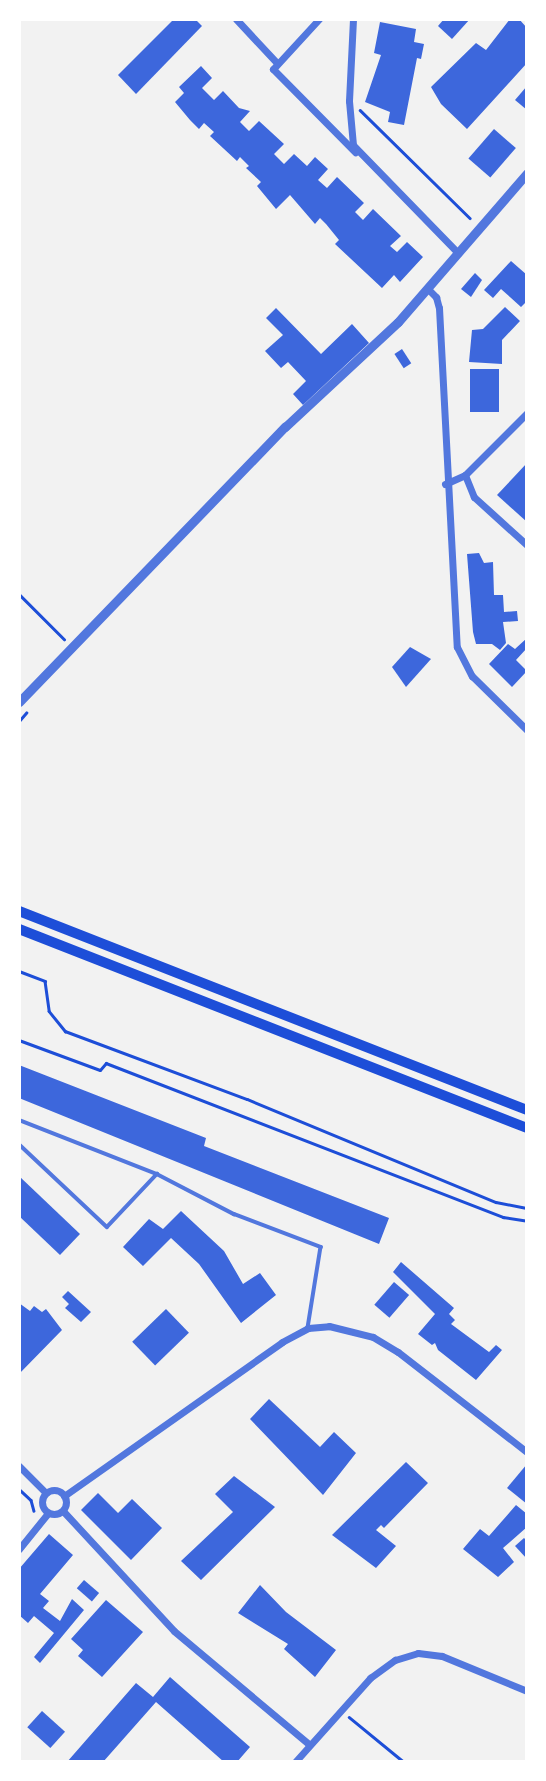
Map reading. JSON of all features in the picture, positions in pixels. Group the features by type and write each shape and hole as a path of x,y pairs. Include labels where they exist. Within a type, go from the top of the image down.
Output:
{"main road":[{"path":"19,911 527,1110"},
{"path":"19,929 527,1128"}],"street":[{"path":"236,19 276,62 277,76 458,253"},
{"path":"276,62 319,19"},
{"path":"353,19 350,130 358,155"},
{"path":"19,702 427,288 527,173"},
{"path":"427,288 436,297 439,308 445,484 457,647 472,676 527,730"},
{"path":"445,484 465,475 527,413"},
{"path":"465,475 474,497 527,545"},
{"path":"64,1496 308,1328 329,1326 373,1337 527,1452"},
{"path":"19,1466 47,1493"},
{"path":"47,1493 55,1490 64,1496"},
{"path":"47,1493 43,1505 48,1513"},
{"path":"64,1496 63,1511 174,1631 310,1745"},
{"path":"19,1549 48,1513 63,1511"},
{"path":"295,1762 370,1678 395,1660 418,1653 442,1656 527,1691"}],"lane":[{"path":"19,1120 158,1174 234,1214 321,1247 308,1328"},
{"path":"19,1144 107,1227 158,1174"}],"path":[{"path":"349,101 388,134 479,228"},
{"path":"19,594 73,648"},
{"path":"19,971 45,981 49,1011 65,1031 234,1094 496,1202 527,1208"},
{"path":"19,1040 100,1070 106,1063 503,1216 527,1221"},
{"path":"19,1489 31,1500 34,1511 27,1520"},
{"path":"341,1710 404,1762"}],"building":[{"path":"174,19 195,19 202,26 136,94 118,75"},
{"path":"444,19 470,19 452,39 438,26"},
{"path":"510,19 519,19 527,28 527,63 467,129 441,104 431,87 476,43 486,50"},
{"path":"380,22 416,29 414,42 424,44 421,59 417,58 404,125 388,122 390,112 365,102 381,55 374,53"},
{"path":"201,66 212,78 202,88 214,100 223,91 239,108 250,111 240,122 249,131 259,121 284,144 274,154 284,164 294,154 307,166 315,157 328,169 318,180 327,188 337,177 364,203 355,212 363,220 373,209 401,236 390,246 397,252 407,242 423,257 400,282 394,275 382,288 335,244 339,240 326,224 320,218 315,224 290,195 276,209 257,186 261,182 246,168 249,166 240,157 237,161 210,136 214,132 204,123 199,129 190,120 175,102 184,93 179,87"},
{"path":"527,86 527,110 515,100"},
{"path":"494,129 516,148 490,177 468,158"},
{"path":"511,261 527,275 527,301 521,307 501,289 493,298 484,290"},
{"path":"475,273 482,280 471,297 461,289"},
{"path":"505,307 520,321 502,340 502,364 469,362 472,330 483,329"},
{"path":"276,308 321,354 352,324 369,343 303,405 293,394 306,381 288,362 281,368 265,351 283,335 266,318"},
{"path":"402,349 411,363 404,368 394,354"},
{"path":"470,369 499,369 499,412 470,412"},
{"path":"527,463 527,522 497,495"},
{"path":"479,553 484,563 493,562 494,595 503,595 504,612 517,611 518,621 503,622 506,643 500,650 492,644 476,644 473,632 467,554"},
{"path":"527,638 527,648 516,660 527,671 512,687 489,664 508,644 515,649"},
{"path":"410,647 431,659 406,687 392,667"},
{"path":"19,1065 206,1138 204,1146 389,1218 379,1244 19,1098"},
{"path":"19,1176 80,1234 60,1255 19,1216"},
{"path":"181,1211 224,1251 243,1284 260,1273 276,1295 241,1323 199,1264 171,1238 143,1266 123,1247 149,1219 163,1229"},
{"path":"401,1262 454,1308 449,1314 455,1320 451,1324 489,1352 496,1345 502,1350 476,1380 438,1350 435,1343 432,1345 418,1334 435,1314 393,1272"},
{"path":"394,1282 409,1295 389,1318 374,1305"},
{"path":"68,1291 91,1312 81,1322 65,1308 69,1304 62,1297"},
{"path":"19,1303 30,1311 34,1306 42,1312 46,1309 62,1330 19,1374"},
{"path":"166,1309 189,1333 155,1365 132,1342"},
{"path":"269,1399 320,1447 334,1432 356,1453 323,1495 250,1419"},
{"path":"406,1462 428,1483 384,1528 381,1525 376,1530 396,1546 376,1568 332,1535"},
{"path":"527,1464 527,1504 507,1488"},
{"path":"234,1476 275,1507 201,1580 181,1561 233,1512 215,1494"},
{"path":"98,1493 118,1513 132,1499 162,1528 131,1560 81,1510"},
{"path":"516,1505 527,1514 527,1527 503,1548 514,1562 498,1577 463,1549 480,1529 489,1536"},
{"path":"49,1534 73,1555 40,1594 49,1601 43,1608 60,1621 72,1599 84,1610 40,1663 34,1657 54,1633 34,1616 28,1623 19,1615 19,1569"},
{"path":"524,1538 527,1541 527,1559 515,1546"},
{"path":"84,1580 99,1593 92,1601 77,1588"},
{"path":"260,1585 286,1612 336,1650 315,1677 284,1649 288,1644 238,1613"},
{"path":"106,1600 143,1632 102,1677 78,1656 83,1650 71,1639"},
{"path":"170,1677 250,1747 237,1762 224,1762 156,1702 103,1762 67,1762 136,1683 153,1697"},
{"path":"42,1711 65,1732 50,1748 27,1727"}]}
